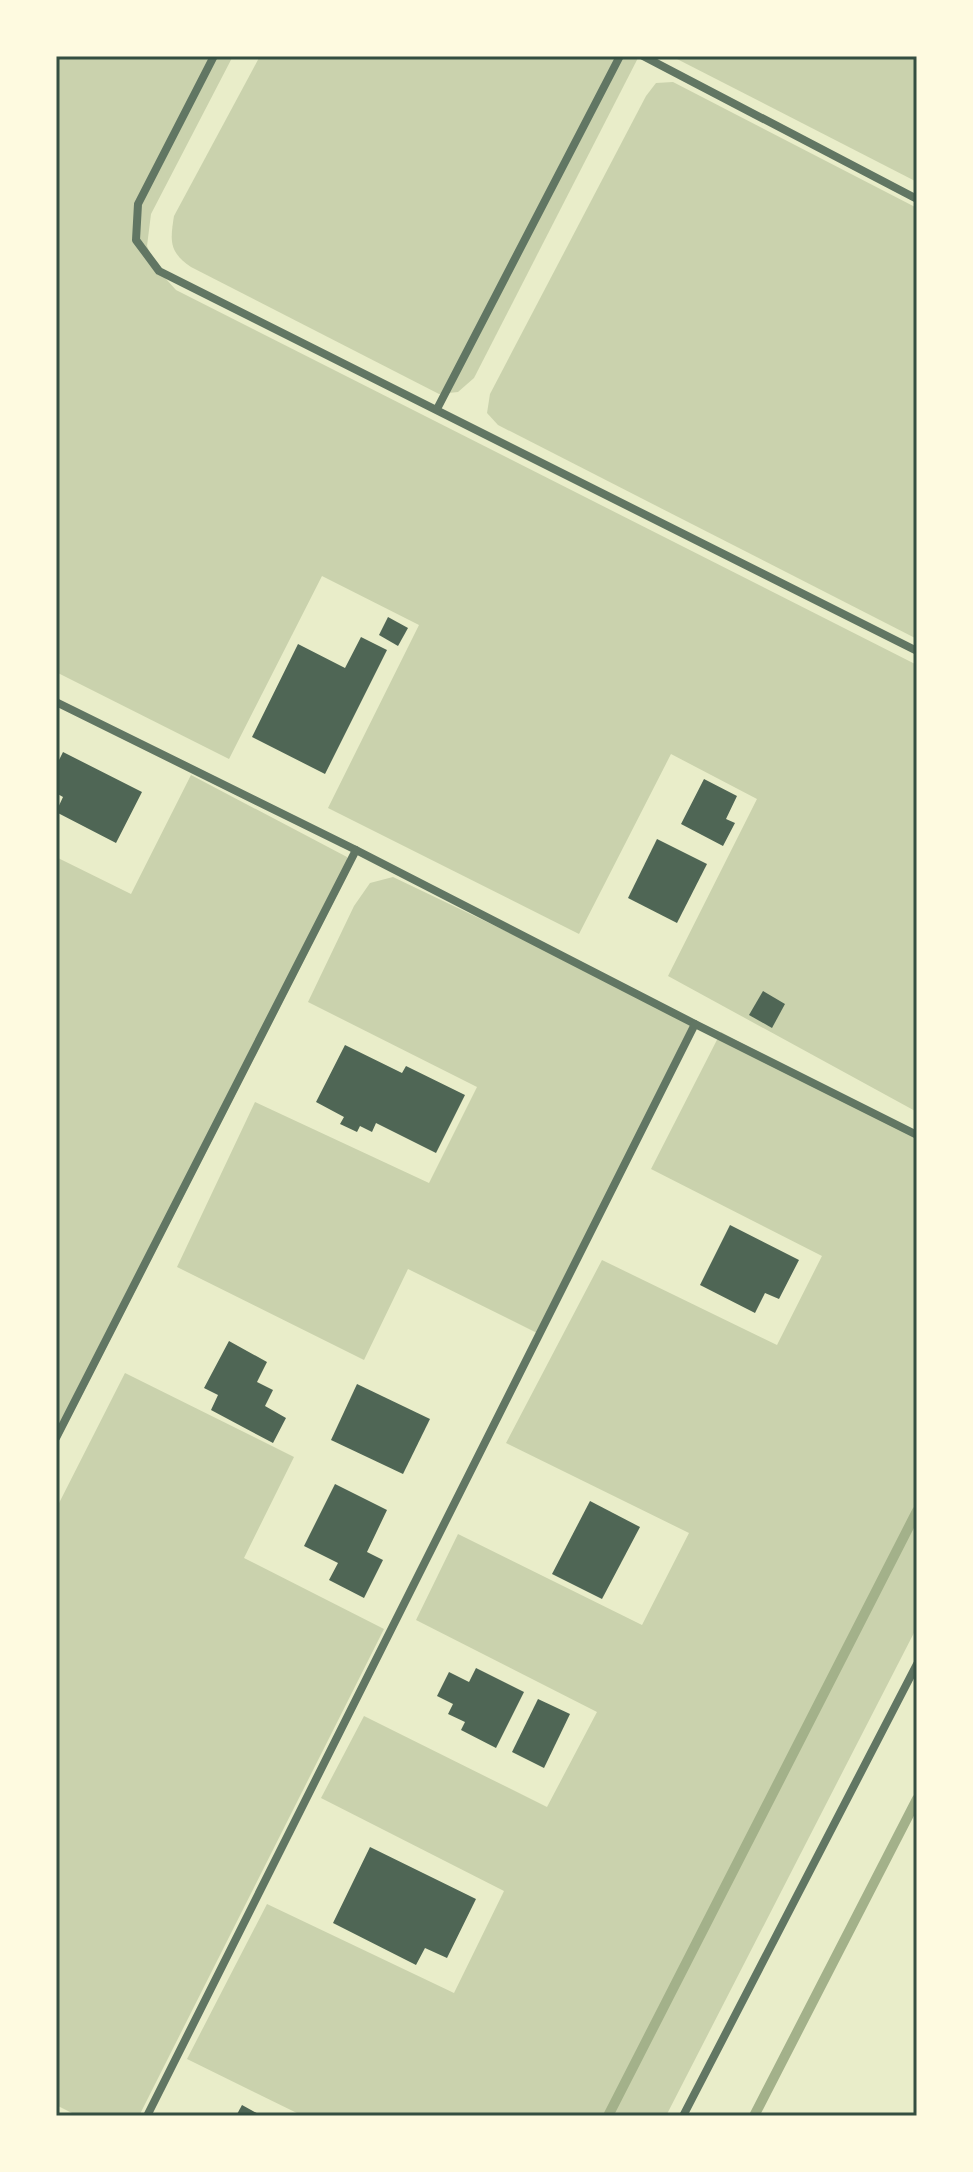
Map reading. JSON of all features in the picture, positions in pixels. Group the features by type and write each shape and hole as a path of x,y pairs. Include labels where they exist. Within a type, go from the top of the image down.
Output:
{"street":[{"path":"214,56 138,204 136,240 159,271 917,651"},
{"path":"437,409 620,56"},
{"path":"643,56 917,199"},
{"path":"56,702 356,850 917,1135"},
{"path":"56,1438 356,850"},
{"path":"147,2116 695,1024"},
{"path":"683,2116 917,1664"}],"green space":[{"path":"59,56 233,56 151,214 147,246 156,268 176,290 917,665 917,1112 668,976 757,799 671,754 579,934 328,808 419,625 322,576 229,759 56,672 56,62"},
{"path":"260,56 639,56 474,378 458,392 439,394 191,267 175,251 172,239 174,216"},
{"path":"677,56 917,56 917,182 677,59"},
{"path":"673,82 917,208 917,639 498,425 487,413 490,394 646,96 656,83"},
{"path":"191,775 347,857 348,874 56,1446 56,857 131,894"},
{"path":"393,877 698,1023 539,1334 408,1269 364,1360 177,1267 255,1102 429,1183 477,1087 308,1002 354,906 370,883"},
{"path":"721,1032 917,1139 917,1627 666,2116 303,2116 187,2059 267,1904 454,1993 504,1891 321,1798 364,1716 547,1807 597,1712 416,1620 458,1534 642,1625 689,1533 506,1443 602,1260 777,1345 822,1256 651,1169"},
{"path":"125,1373 294,1457 244,1558 384,1629 139,2116 78,2116 56,2105 56,1509"}],"building":[{"path":"388,617 408,628 398,646 379,635"},
{"path":"361,637 387,650 325,774 252,737 298,644 345,668"},
{"path":"63,752 142,792 116,843 56,812 63,797 56,793 56,766"},
{"path":"704,779 737,796 726,819 735,823 723,846 681,824"},
{"path":"657,839 707,864 677,923 628,898"},
{"path":"763,991 785,1004 772,1028 749,1015"},
{"path":"345,1045 402,1073 406,1066 465,1095 436,1153 376,1123 372,1132 360,1126 357,1132 340,1124 344,1117 316,1102"},
{"path":"730,1225 799,1260 779,1299 765,1293 755,1313 700,1285"},
{"path":"229,1341 267,1362 257,1382 273,1390 265,1406 286,1418 273,1443 211,1410 218,1395 204,1388"},
{"path":"357,1384 430,1419 403,1474 331,1440"},
{"path":"335,1484 387,1510 367,1552 383,1560 364,1598 329,1580 338,1563 304,1546"},
{"path":"590,1501 640,1527 602,1599 552,1574"},
{"path":"476,1668 524,1692 496,1748 461,1730 465,1722 448,1714 453,1704 437,1696 449,1672 469,1682"},
{"path":"538,1699 570,1714 544,1768 512,1752"},
{"path":"370,1847 476,1899 447,1958 425,1948 416,1965 333,1923"},
{"path":"242,2105 262,2116 236,2116"}],"waterway":[{"path":"608,2116 917,1511"},
{"path":"754,2116 917,1799"}]}
